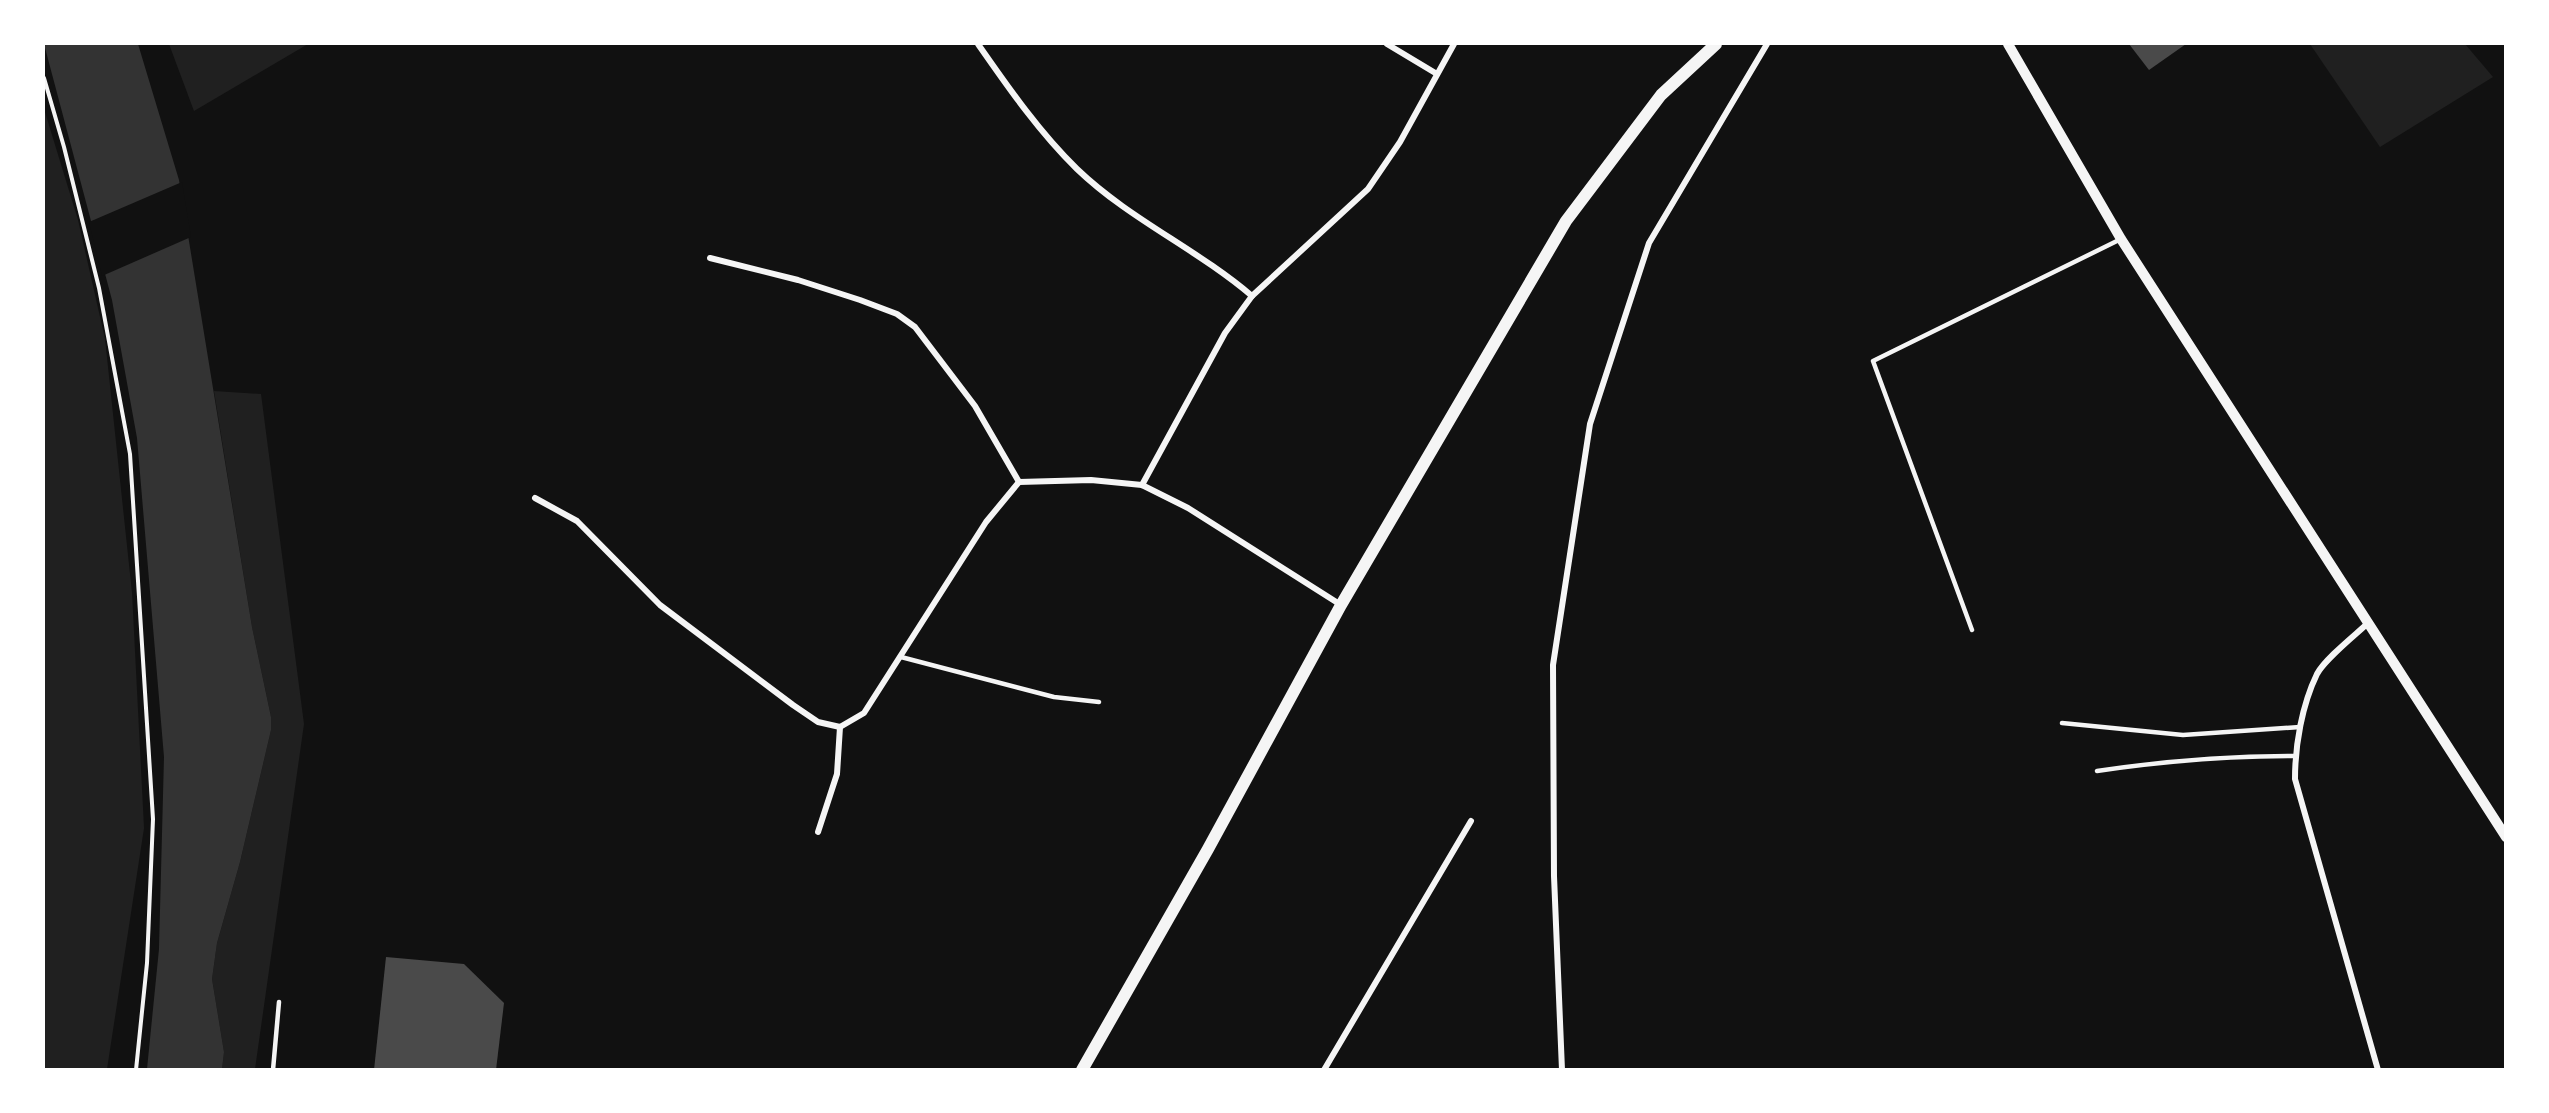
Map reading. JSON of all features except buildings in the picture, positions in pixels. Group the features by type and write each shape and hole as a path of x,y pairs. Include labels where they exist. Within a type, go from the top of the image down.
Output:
{"main road":[{"path":"1082,1070 1208,849 1341,605 1566,221 1661,95 1716,44"}],"street":[{"path":"978,44 1016,99 1077,169 1146,223 1192,251 1252,296"},
{"path":"1387,44 1437,74"},
{"path":"1142,485 1225,333 1252,296 1368,189 1400,142 1454,44"},
{"path":"1562,1070 1554,876 1552,666 1590,424 1649,243 1767,44"},
{"path":"2008,44 2121,238 2505,837"},
{"path":"710,258 798,280 860,300 897,314 915,327 975,406 1019,482"},
{"path":"535,498 577,521 660,605 783,698 818,722 840,727 864,713 986,522 1019,482 1091,480 1142,485 1188,508 1341,605"},
{"path":"2367,624 2318,673 2300,727 2295,756 2295,779 2378,1070"},
{"path":"818,832 837,774 840,727"},
{"path":"1324,1070 1471,821"}],"lane":[{"path":"1972,630 1873,361 2121,238"},
{"path":"901,657 1054,697 1099,702"},
{"path":"2062,723 2183,735 2300,727"},
{"path":"2097,771 2198,759 2295,756"},
{"path":"273,1070 279,1002"}],"path":[{"path":"44,78 64,147 99,288 130,454 153,819 147,963 136,1070"}],"shaded area":[{"path":"44,44 138,44 179,180 252,627 271,717 271,730 240,862 217,943 212,979 224,1052 222,1069 147,1069 159,949 164,757 137,438 112,300"},
{"path":"169,44 308,44 194,111"},
{"path":"2310,44 2465,44 2493,77 2380,147"},
{"path":"44,109 78,220 105,339 132,593 144,828 107,1069 44,1069"},
{"path":"214,391 261,394 304,724 255,1069 222,1069 224,1052 212,979 217,943 240,862 271,730 271,717 252,627"}],"pier":[{"path":"182,182 191,237 102,276 89,222"}]}
